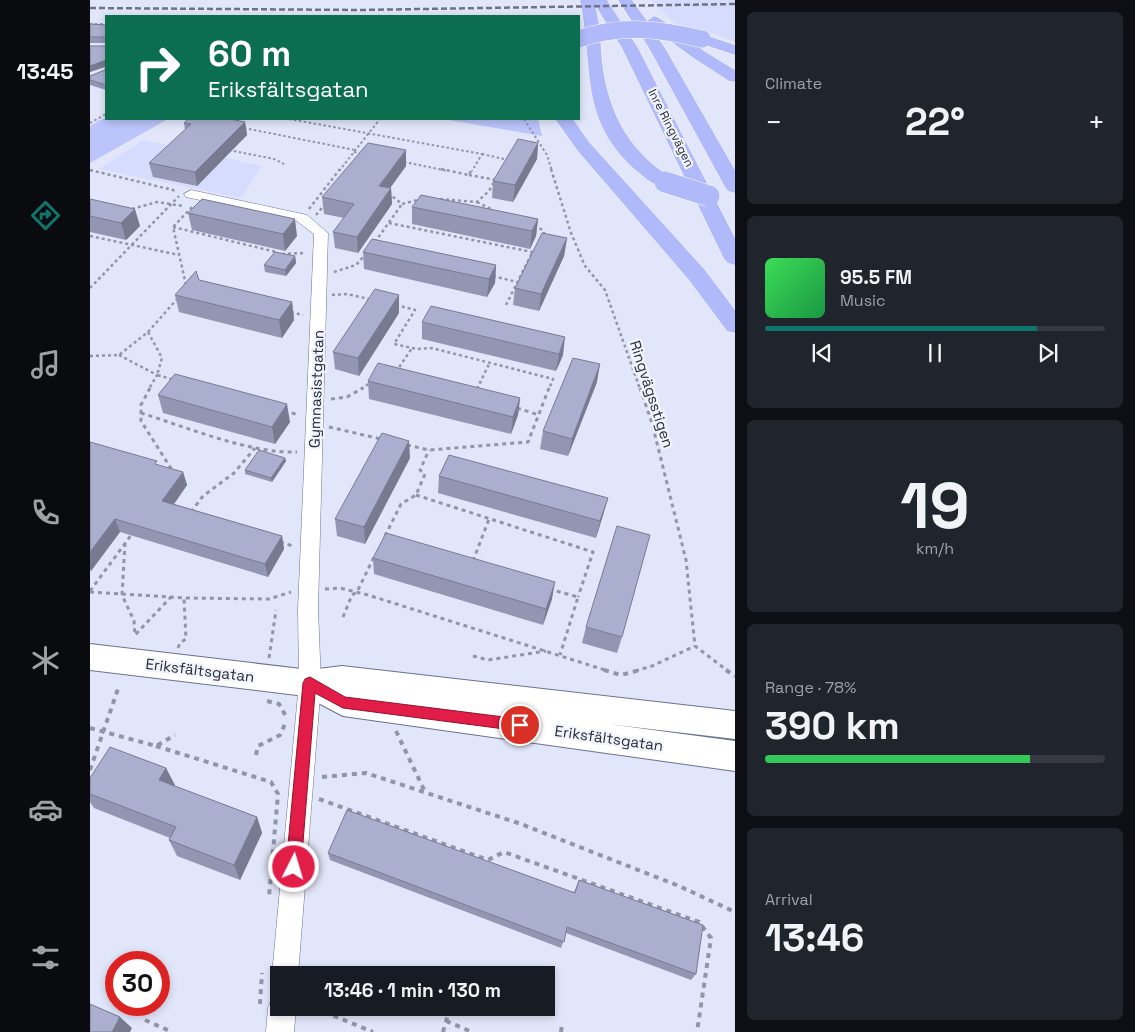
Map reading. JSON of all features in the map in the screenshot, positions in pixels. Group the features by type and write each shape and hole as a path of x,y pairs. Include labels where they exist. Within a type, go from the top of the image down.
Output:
{"highway":[{"path":"587,0 593,27 595,68 606,114 627,153 652,176 665,182 694,193 735,199"},
{"name":"Inre Ringvägen","path":"600,0 630,48 655,96 735,260"},
{"path":"627,0 698,54 735,77"},
{"name":"Inre Ringvägen","path":"627,0 657,48 735,187"},
{"path":"580,39 607,31 642,29 702,39 735,50"},
{"path":"565,120 588,153 697,275 735,326"}],"street":[{"path":"188,198 306,220"},
{"name":"Gymnasistgatan","path":"275,966 301,777 310,683 297,589 315,424 321,233 306,220"},
{"name":"Eriksfältsgatan","path":"90,657 310,683 342,679 735,725"},
{"name":"Eriksfältsgatan","path":"310,683 343,702 735,756"},
{"path":"273,1016 280,1032"}],"path":[{"path":"90,24 105,24"},
{"path":"90,123 105,115"},
{"path":"295,120 508,159 504,166"},
{"path":"306,220 379,120"},
{"name":"Ringvägsstigen","path":"525,120 547,155 574,241 585,266 605,290 652,423 686,560 695,646"},
{"path":"243,128 365,154 360,160"},
{"path":"222,149 274,159 284,164"},
{"path":"469,174 482,154"},
{"path":"402,161 496,180"},
{"path":"90,170 188,198 199,208"},
{"path":"477,202 489,191 500,173"},
{"path":"381,190 394,196 402,204"},
{"path":"90,288 171,203 188,198"},
{"path":"128,210 148,202 160,200 171,203 188,198"},
{"path":"186,289 173,227 188,198"},
{"path":"371,249 402,204 416,198 424,199"},
{"path":"433,199 477,202 494,211"},
{"path":"306,220 328,201"},
{"path":"389,223 532,252"},
{"path":"527,224 543,230 545,236"},
{"path":"173,227 285,254 305,253"},
{"path":"90,236 179,255"},
{"path":"545,236 555,238"},
{"path":"540,242 545,236"},
{"path":"564,239 574,241"},
{"path":"304,262 305,244"},
{"path":"506,304 536,247"},
{"path":"320,274 339,272 356,265 367,254"},
{"path":"488,276 517,282"},
{"path":"319,296 347,294 376,300"},
{"path":"119,355 148,332 179,297"},
{"path":"395,305 415,310 394,344 412,348 432,348 554,378 528,442 429,450 401,444"},
{"path":"302,324 303,306"},
{"path":"285,310 303,315"},
{"path":"148,332 163,356 163,366 141,406 141,422 175,475"},
{"path":"393,376 412,348"},
{"path":"90,356 119,355 157,375 176,380"},
{"path":"468,394 475,394 490,362"},
{"path":"316,399 338,400 353,395 374,378"},
{"path":"511,406 539,415"},
{"path":"298,424 299,408"},
{"path":"280,410 299,415"},
{"path":"141,413 255,448 276,452 297,452"},
{"path":"315,424 382,439"},
{"path":"297,461 298,443"},
{"path":"199,516 190,514 203,496 234,473 255,448"},
{"path":"383,540 401,504 416,495 425,474 420,470 429,450"},
{"path":"416,495 593,552 560,655"},
{"path":"473,561 489,519"},
{"path":"90,592 137,527"},
{"path":"293,555 294,537"},
{"path":"275,540 294,546"},
{"path":"125,543 122,595 134,621 135,635 171,597"},
{"path":"343,617 352,596 357,592 378,549"},
{"path":"467,562 473,561 480,565"},
{"path":"542,586 578,597"},
{"path":"90,592 184,598 269,599 297,589 340,588 547,650 621,675 652,666 695,646 735,676"},
{"path":"180,643 186,639 184,598"},
{"path":"473,656 488,660 547,650"},
{"path":"90,770 105,732 119,686"},
{"path":"256,756 258,746 280,735 287,719 279,704 265,701"},
{"path":"397,722 396,730 426,794"},
{"path":"90,728 156,746 271,782 278,794 269,899"},
{"path":"156,746 175,735"},
{"path":"301,777 330,778 366,773 521,824 679,886 735,912"},
{"path":"318,798 488,860 504,852 699,922 710,938 697,1032"},
{"path":"334,1016 372,1032"},
{"path":"443,1032 448,1016"},
{"path":"145,1020 172,1032"},
{"path":"446,1021 472,1032"},
{"path":"561,1032 562,1024"}],"shaded area":[{"path":"651,0 735,0 735,42 715,34 680,28"},
{"path":"105,118 105,120 166,120 90,163 90,126"},
{"path":"449,120 538,120 542,136"},
{"path":"143,140 262,166 241,198 99,169"}],"building":[{"path":"90,24 105,25 105,37 90,37"},
{"path":"90,46 105,46 105,60 90,66"},
{"path":"105,70 105,85 90,80 90,76"},
{"path":"187,120 235,120 245,122 195,172 149,163 191,124 184,123"},
{"path":"518,139 538,143 515,185 493,181"},
{"path":"368,143 406,150 379,186 391,188 357,237 333,232 354,204 322,197"},
{"path":"421,195 538,219 532,231 412,207"},
{"path":"90,199 135,209 121,223 90,216"},
{"path":"202,199 295,219 283,234 188,213"},
{"path":"542,233 567,238 541,294 515,288"},
{"path":"372,239 496,265 489,279 363,252"},
{"path":"275,252 295,256 285,270 264,265"},
{"path":"196,271 199,280 292,302 279,320 175,295"},
{"path":"375,289 399,295 358,358 333,352"},
{"path":"431,306 565,337 559,354 422,322"},
{"path":"573,358 600,364 572,439 543,431"},
{"path":"378,363 520,398 513,417 368,381"},
{"path":"175,374 287,404 272,427 158,395"},
{"path":"382,433 409,441 364,527 335,519"},
{"path":"90,442 157,461 155,464 183,472 162,501 282,536 265,564 115,519 90,552"},
{"path":"259,450 285,458 271,478 245,470"},
{"path":"449,455 608,498 600,521 439,476"},
{"path":"617,526 650,535 622,637 586,627"},
{"path":"386,533 555,582 546,609 373,558"},
{"path":"110,747 166,768 159,780 257,817 234,865 169,840 176,827 90,794 90,778"},
{"path":"347,810 575,893 579,880 703,925 696,974 567,927 564,942 328,853"},
{"path":"90,1004 105,1010 105,1016 120,1017 112,1032 90,1032"}],"railway":[{"path":"90,8 359,10 735,4"}],"route":[{"path":"294,867 310,683 343,702 520,725"}]}
